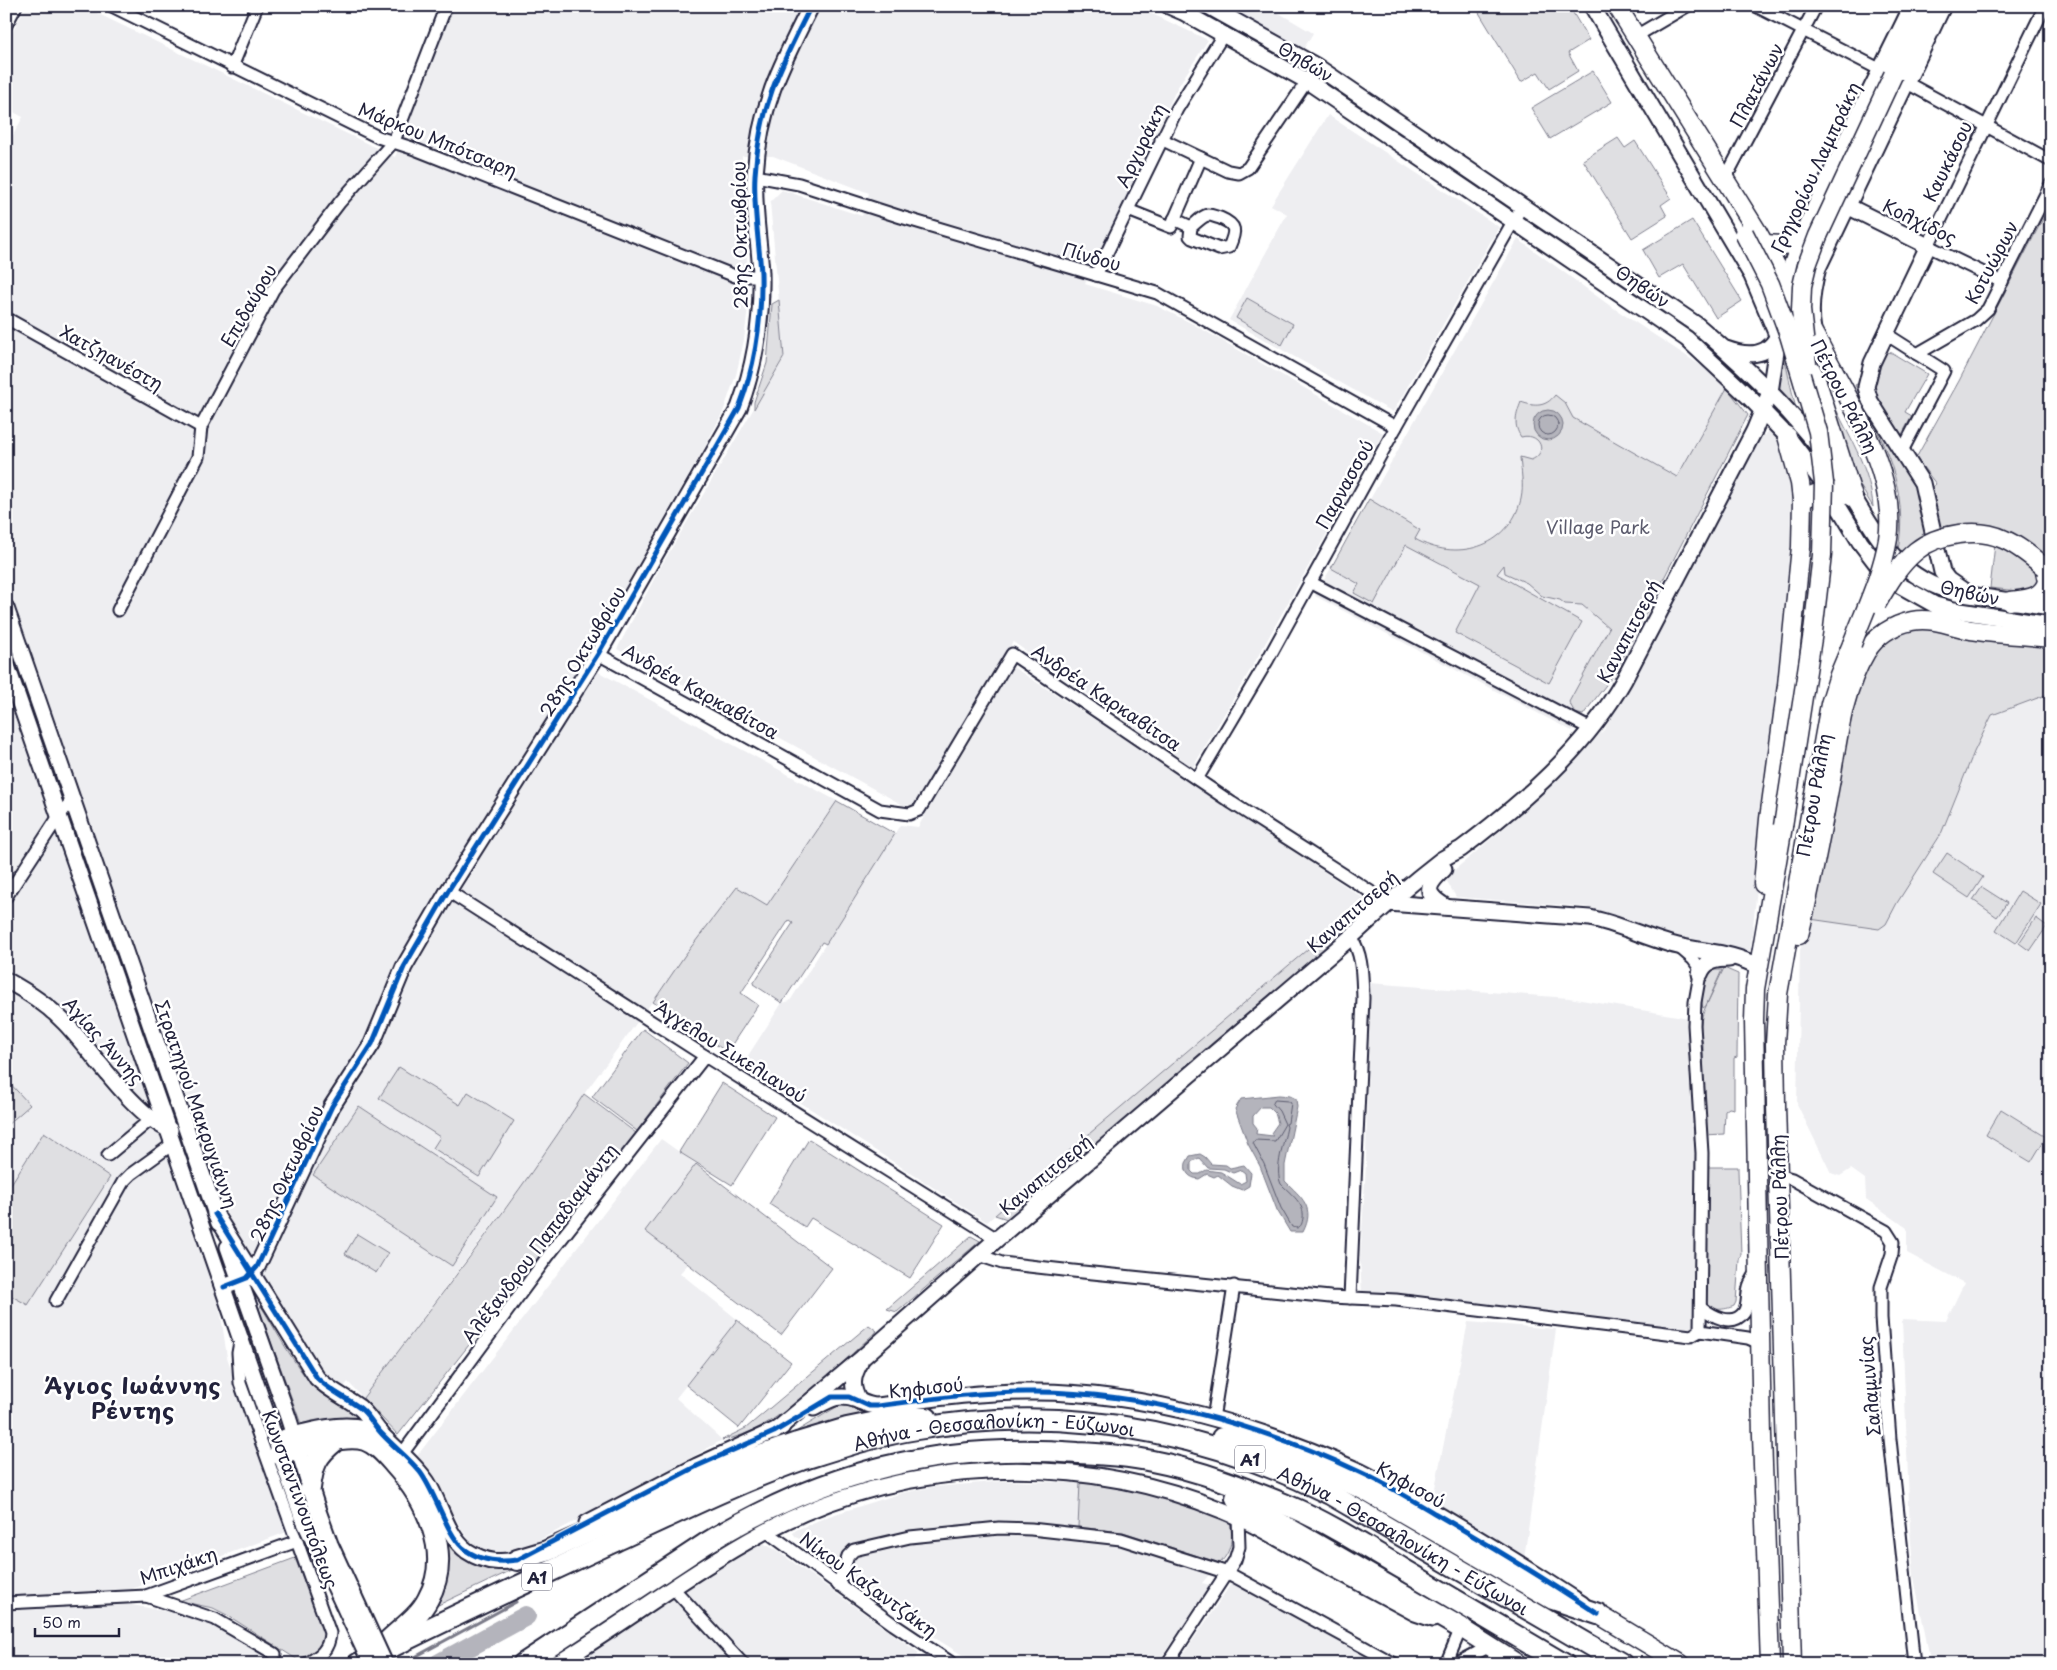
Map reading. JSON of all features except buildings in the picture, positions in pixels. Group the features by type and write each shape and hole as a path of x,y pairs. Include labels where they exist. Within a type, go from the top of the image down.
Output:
{"highway":[{"path":"517,1560 546,1551 746,1461 797,1443 848,1428 896,1418 938,1418 973,1421"},
{"name":"Αθήνα - Θεσσαλονίκη - Εύζωνοι","path":"372,1662 528,1582 766,1474 854,1444 914,1429 973,1421 1065,1422 1125,1426 1155,1431 1217,1447 1303,1480 1392,1528 1622,1664"},
{"path":"1155,1431 1208,1436 1254,1445 1312,1465 1365,1490 1553,1599 1598,1614"},
{"path":"286,1444 335,1441 346,1438 364,1440 379,1449 411,1484 428,1513 434,1533 437,1570 428,1599 416,1615 372,1662"},
{"path":"310,1488 313,1466 322,1453 335,1441"},
{"name":"Αθήνα - Θεσσαλονίκη - Εύζωνοι","path":"522,1664 734,1527 787,1500 823,1485 863,1472 918,1458 958,1453 1041,1450 1121,1456 1179,1467 1235,1485 1307,1515 1377,1553 1564,1664"},
{"path":"1179,1467 1260,1510 1461,1628"}],"main road":[{"name":"Πέτρου Ράλλη","path":"1604,6 1744,233 1770,284 1789,335 1818,432 1824,483 1822,555 1809,666 1756,989 1754,1030 1769,1663"},
{"name":"Πέτρου Ράλλη","path":"1617,6 1725,179 1817,339 1876,457 1890,503 1889,530 1883,560 1834,689 1790,925 1776,1019 1778,1175 1792,1664"},
{"path":"1818,432 1801,323 1801,302 1805,272 1818,236 1926,6"},
{"path":"1764,244 1782,245 1799,242"},
{"path":"1786,286 1853,497"},
{"path":"1765,935 1764,864 1794,628 1801,547 1802,500 1798,472 1787,436"},
{"path":"1802,500 1810,495 1829,491 1838,491 1853,497"},
{"path":"1852,644 1897,571 1916,551 1931,542 1962,534 1994,535 2012,543 2044,567 2047,581 2036,597 2010,601"},
{"path":"1776,1019 1808,898 1843,714 1856,671 1867,651 1889,630 1903,623 1922,620 1940,622 1972,630 2051,638"},
{"name":"Κηφισού","path":"1598,1614 1681,1664"},
{"path":"1461,1628 1518,1664"}],"street":[{"path":"6,25 16,6"},
{"name":"Μάρκου Μπότσαρη","path":"112,6 378,138 394,141 735,276 761,276"},
{"path":"232,67 257,6"},
{"name":"Επιδαύρου","path":"118,610 198,458 201,427 275,286 340,202 394,141 446,6"},
{"name":"28ης Οκτωβρίου","path":"247,1277 268,1245 332,1106 372,1044 404,967 448,891 598,654 739,408 752,368 756,346 761,276 755,205 755,176 759,140 771,89 811,6"},
{"name":"Θηβών","path":"1169,6 1307,81 1687,339 1763,410 1787,436 1829,491 1860,542 1876,563 1901,586 1934,605 1954,610 2051,624"},
{"name":"Θηβών","path":"1208,6 1316,66 1697,325 1770,392 1818,447 1853,497 1873,531 1912,573 1942,589 1971,596 2051,607"},
{"path":"1592,6 1752,276 1778,336 1770,348 1760,353 1745,354 1725,349"},
{"path":"1636,36 1687,6"},
{"path":"1756,6 1894,76 2051,161"},
{"name":"Πλατάνων","path":"1725,179 1816,6"},
{"name":"Γρηγορίου Λαμπράκη","path":"1817,339 1811,317 1813,284 1818,268 1848,206 1894,76 1912,6"},
{"name":"Γρηγορίου Λαμπράκη","path":"1763,410 1770,392 1786,286 1799,242 1821,193 1894,76 1943,6"},
{"name":"Καυκάσου","path":"1971,596 1944,576 1922,483 1867,394 1866,387 1869,372 1886,334 1985,126 2045,6"},
{"name":"Αργυράκη","path":"1096,275 1161,139 1223,34"},
{"path":"1161,139 1228,171 1239,173 1248,168 1307,81"},
{"path":"1128,210 1171,227 1201,158"},
{"name":"Πίνδου","path":"755,176 798,184 901,217 1157,293 1396,428"},
{"name":"Κοτυώρων","path":"1917,354 1983,316 2051,184"},
{"name":"Κολχίδος","path":"1821,193 2002,282"},
{"name":"Παρνασσού","path":"1197,779 1522,206"},
{"path":"1174,219 1191,227"},
{"name":"Χατζηανέστη","path":"6,318 201,427"},
{"path":"1886,334 1944,371 1902,451"},
{"name":"Καναπιτσερή","path":"774,1432 862,1358 978,1255 1351,937 1388,903 1443,859 1459,850 1536,786 1591,729 1613,699 1754,431 1763,410"},
{"path":"1310,582 1591,729"},
{"name":"Στρατηγού Μακρυγιάννη","path":"6,608 216,1214 247,1277 302,1516 372,1662"},
{"name":"Ανδρέα Καρκαβίτσα","path":"598,654 885,812 909,814 919,810 1012,654 1197,779 1388,903"},
{"name":"Στρατηγού Μακρυγιάννη","path":"6,663 240,1335 286,1444 310,1488 372,1662"},
{"path":"6,897 72,800"},
{"path":"1448,908 1432,897 1430,886 1432,880 1459,850"},
{"name":"Άγγελου Σικελιανού","path":"448,891 705,1056 997,1239"},
{"path":"1388,903 1590,918 1677,946 1743,958 1760,967"},
{"path":"1350,1298 1363,998 1358,948 1351,937"},
{"path":"1677,946 1694,959 1700,974"},
{"path":"1700,1331 1702,1153 1694,1025 1695,1002 1703,966 1712,961 1743,958"},
{"name":"Αγίας Άννης","path":"6,980 46,1005 65,1023 150,1120 172,1136"},
{"name":"Αλέξανδρου Παπαδιαμάντη","path":"402,1454 551,1252 705,1056"},
{"path":"108,1155 150,1120"},
{"path":"56,1301 124,1182 130,1174 184,1125"},
{"name":"Σαλαμινίας","path":"1778,1175 1792,1179 1886,1231 1893,1242 1892,1254 1881,1287 1881,1318 1891,1449 1914,1664"},
{"path":"978,1255 1002,1263 1350,1298 1396,1300 1691,1336 1700,1331 1748,1338 1762,1344"},
{"path":"1701,1307 1709,1314 1718,1318 1731,1319 1739,1317 1745,1310 1749,1285 1760,1267"},
{"path":"224,1287 247,1277 316,1378 334,1393 363,1411 427,1482 454,1537 461,1546 473,1554 488,1560 502,1562 517,1560"},
{"path":"1213,1419 1234,1286"},
{"name":"Κωνσταντινουπόλεως","path":"240,1335 238,1353 240,1383 330,1633 327,1648 323,1653 306,1664"},
{"path":"859,1401 852,1386 855,1373 862,1358"},
{"name":"Κηφισού","path":"517,1560 697,1466 774,1432 832,1398 844,1396 869,1406 877,1406 996,1394 1066,1393 1145,1403 1213,1419 1308,1450 1375,1479 1414,1499 1598,1614"},
{"path":"286,1444 314,1429 347,1426 367,1427 381,1433"},
{"path":"558,1664 672,1588 766,1531 829,1504 897,1484 939,1476 1015,1470 1078,1473 1121,1479 1182,1495 1238,1517 1415,1613 1461,1628 1446,1664"},
{"path":"1167,1664 1228,1572 1238,1553 1238,1517"},
{"path":"838,1585 848,1556 854,1550 925,1535 999,1528 1031,1529 1121,1539 1228,1572 1395,1664"},
{"name":"Νίκου Καζαντζάκη","path":"766,1531 944,1662"},
{"name":"Μπιχάκη","path":"6,1603 146,1596 297,1541"},
{"path":"672,1588 742,1664"},
{"path":"146,1596 215,1619 275,1654"},
{"path":"1456,1664 1490,1646"}],"shaded area":[{"path":"26,6 82,6 395,157 453,6 1135,6 1208,40 1177,88 1085,284 1157,306 1193,324 1383,433 1252,667 1193,767 1013,642 917,805 903,805 617,649 660,568 784,357 770,202 782,190 862,216 869,193 773,156 742,156 740,187 749,299 744,340 736,375 723,412 703,450 582,663 837,801 767,906 737,887 584,1094 525,1181 363,1398 348,1382 343,1388 340,1388 329,1379 235,1231 226,1211 6,581 6,148 23,117 6,108 6,44"},
{"path":"1240,6 1267,6 1313,33 1303,50 1238,11"},
{"path":"1328,115 1499,227 1393,412 1229,320 1287,214 1271,205"},
{"path":"1518,239 1609,305 1703,367 1727,388 1748,415 1615,673 1572,731 1315,596"},
{"path":"1769,431 1778,437 1792,463 1797,524 1750,953 1715,951 1586,907 1456,897 1445,878 1510,823 1604,730 1638,674 1753,449 1758,441"},
{"path":"2051,643 2051,1664 1931,1664 1914,1577 1910,1530 1902,1319 1946,1321 1964,1283 1907,1253 1907,1228 1866,1199 1865,1179 1851,1169 1840,1176 1831,1173 1797,1104 1800,950 1810,919"},
{"path":"1013,667 1186,779 1366,900 987,1222 742,1065 782,1003 790,1001 900,825 918,827"},
{"path":"6,688 205,1260 221,1315 227,1357 287,1532 132,1589 132,1605 188,1615 230,1633 278,1664 6,1664"},
{"path":"1369,983 1569,998 1689,1018 1695,1154 1697,1322 1693,1329 1457,1300 1362,1292 1360,1261 1366,1165"},
{"path":"661,1139 696,1164 646,1231 688,1264 680,1273 738,1320 676,1398 722,1440 620,1498 518,1551 502,1553 482,1549 471,1542 462,1530 433,1476 417,1456"},
{"path":"1468,1322 1556,1329 1524,1559 1432,1503"},
{"path":"1005,1481 1088,1483 1121,1488 1232,1529 1231,1544 1227,1554 1202,1583 1210,1585 1157,1664 977,1664 935,1638 793,1533 829,1516 902,1493 933,1487"},
{"path":"761,1542 776,1550 919,1653 912,1664 748,1664 683,1590 726,1560"},
{"path":"1235,1582 1383,1664 1177,1664 1231,1584"},
{"path":"670,1597 674,1597 738,1664 568,1664"}],"green space":[{"path":"1475,6 1569,6 1589,40 1568,53 1578,71 1549,89 1538,72 1521,82"},
{"path":"1593,71 1612,102 1550,139 1531,108"},
{"path":"1618,138 1625,148 1635,141 1671,198 1661,205 1667,216 1632,238 1583,160"},
{"path":"2051,203 2051,566 2023,545 1939,533 1929,489 1936,484 1916,458 1959,381"},
{"path":"1692,220 1742,301 1716,318 1683,264 1659,278 1643,250"},
{"path":"1247,298 1293,324 1282,345 1236,318"},
{"path":"779,300 784,357 754,409 754,402 767,363 772,304"},
{"path":"1783,352 1796,409 1775,390"},
{"path":"1886,352 1892,353 1927,374 1905,412 1912,416 1901,436 1874,394 1873,382"},
{"path":"1857,384 1880,428 1914,475 1930,537 1903,555 1897,555 1900,509 1892,467 1855,385"},
{"name":"Village Park","path":"1727,388 1748,415 1615,673 1583,715 1575,713 1569,702 1609,628 1582,605 1565,604 1560,600 1542,596 1527,583 1505,573 1504,565 1497,574 1582,622 1549,683 1455,633 1480,584 1406,545 1374,604 1354,593 1359,584 1331,568 1369,499 1420,530 1415,539 1431,546 1463,550 1493,540 1505,530 1515,516 1521,499 1520,457 1531,460 1537,457 1541,448 1537,440 1528,436 1521,437 1518,433 1516,420 1521,402 1540,405 1548,402 1555,395 1565,403 1573,418 1677,477"},
{"path":"1834,409 1836,409 1854,444 1864,469 1873,507 1856,479"},
{"path":"1995,544 2016,555 2029,565 2034,571 2038,585 2027,592 1990,588"},
{"path":"1912,627 2051,643 2051,693 1992,715 1974,752 1941,834 1897,903 1886,924 1879,929 1810,919 1839,765 1858,686 1879,643"},
{"path":"837,801 895,834 826,944 822,942 782,1003 753,984 793,923 789,920 741,993 758,1005 727,1052 653,1002 685,955 737,887 767,905"},
{"path":"1947,853 1983,877 1969,898 1933,874"},
{"path":"1982,887 2007,903 1997,917 1973,900"},
{"path":"2020,891 2041,904 2016,943 1996,930"},
{"path":"1366,900 1370,909 1366,917 1211,1044 1060,1177 1044,1172"},
{"path":"2036,918 2047,926 2030,951 2019,943"},
{"path":"1724,968 1738,974 1737,1057 1734,1058 1734,1109 1729,1108 1725,1111 1724,1134 1704,1135 1701,1020"},
{"path":"1711,970 1722,970 1706,1006 1703,1008 1702,1004 1702,975"},
{"path":"643,1029 688,1063 637,1131 592,1097"},
{"path":"399,1067 460,1105 468,1092 514,1121 479,1177 433,1148 440,1137 379,1098"},
{"path":"6,1079 30,1105 6,1126"},
{"path":"722,1083 775,1117 732,1185 679,1152"},
{"path":"584,1094 636,1133 398,1435 363,1398 532,1172"},
{"path":"359,1106 497,1197 452,1266 313,1175"},
{"path":"2001,1109 2046,1137 2031,1162 1986,1135"},
{"path":"44,1132 110,1177 28,1305 6,1293 6,1192"},
{"path":"809,1139 944,1224 910,1278 811,1218 805,1227 769,1204"},
{"path":"696,1164 832,1268 781,1335 645,1231"},
{"path":"1705,1167 1738,1167 1741,1254 1736,1302 1734,1306 1722,1309 1714,1309 1706,1302"},
{"path":"1028,1187 1030,1200 1007,1219 995,1215"},
{"path":"357,1234 388,1253 376,1273 345,1254"},
{"path":"971,1236 980,1241 897,1312 887,1309"},
{"path":"261,1306 287,1350 309,1381 321,1393 357,1417 317,1420 301,1424 259,1309"},
{"path":"737,1320 791,1362 739,1428 686,1385"},
{"path":"869,1325 877,1331 805,1396 763,1425 743,1435 722,1440 746,1428"},
{"path":"843,1403 866,1415 797,1433 797,1431"},
{"path":"1080,1483 1099,1484 1138,1491 1176,1501 1230,1521 1231,1538 1227,1554 1220,1563 1123,1532 1078,1527"},
{"path":"445,1536 464,1556 475,1564 488,1569 512,1570 434,1607"},
{"path":"295,1558 323,1629 324,1638 322,1647 301,1662 213,1608 179,1601"}],"water":[{"path":"1548,410 1559,414 1563,425 1559,436 1548,440 1537,436 1533,425 1537,414"},
{"path":"1279,1095 1290,1096 1296,1099 1297,1107 1285,1165 1285,1181 1305,1203 1308,1216 1303,1232 1290,1232 1277,1210 1235,1109 1241,1099","holes":["1261,1107 1269,1107 1275,1113 1278,1123 1271,1133 1273,1136 1256,1134 1257,1128 1253,1123 1253,1116"]},
{"path":"1200,1154 1211,1164 1226,1165 1230,1168 1244,1165 1251,1173 1249,1186 1242,1190 1232,1186 1218,1175 1214,1177 1207,1174 1199,1179 1192,1177 1186,1169 1186,1163 1190,1156","holes":["1199,1158 1208,1168 1224,1169 1233,1173 1241,1170 1245,1173 1246,1181 1240,1184 1221,1172 1206,1170 1200,1174 1194,1174 1191,1171 1191,1162"]}],"waterway":[{"path":"402,1664 516,1602"},
{"path":"438,1664 526,1616"}],"cycle path":[{"path":"224,1287 247,1278 257,1267 332,1106 372,1044 404,967 448,891 598,654 739,408 749,376 759,325 761,273 755,212 755,175 761,128 781,67 811,6"},
{"path":"215,1214 317,1378 363,1411 382,1434 416,1467 426,1481 451,1533 457,1541 463,1548 475,1556 488,1560 517,1560 697,1466 774,1432 832,1397 849,1397 869,1406 877,1406 996,1393 1077,1394 1119,1398 1203,1415 1244,1427 1324,1456 1400,1493 1518,1563 1598,1614"}],"district":[{"name":"Άγιος Ιωάννης Ρέντης","path":"133,1396"}]}
